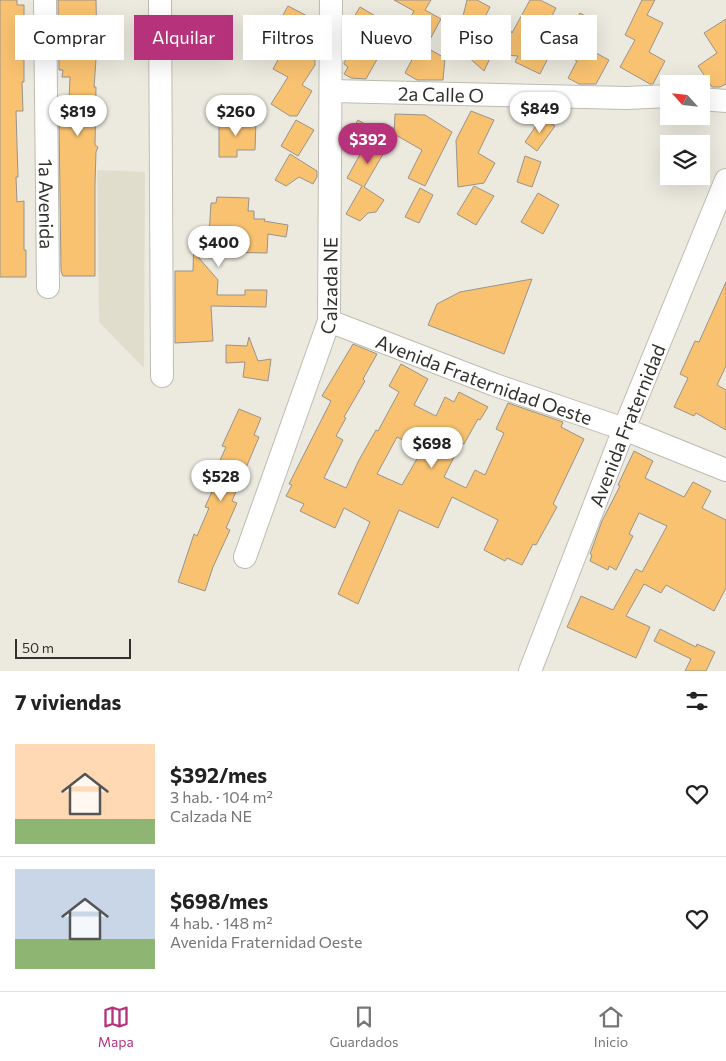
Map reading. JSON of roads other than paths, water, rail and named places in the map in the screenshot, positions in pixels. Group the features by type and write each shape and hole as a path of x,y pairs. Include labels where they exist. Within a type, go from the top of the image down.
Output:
{"street":[{"name":"1a Avenida","path":"45,0 48,287"},
{"path":"160,0 162,376"},
{"name":"Calzada NE","path":"245,557 329,321 332,91 331,0"},
{"name":"2a Calle O","path":"332,91 628,98 660,96"},
{"path":"710,100 726,101"},
{"name":"Avenida Fraternidad","path":"530,671 624,429 726,180"},
{"name":"Avenida Fraternidad Oeste","path":"329,321 496,385 624,429 726,470"}]}
